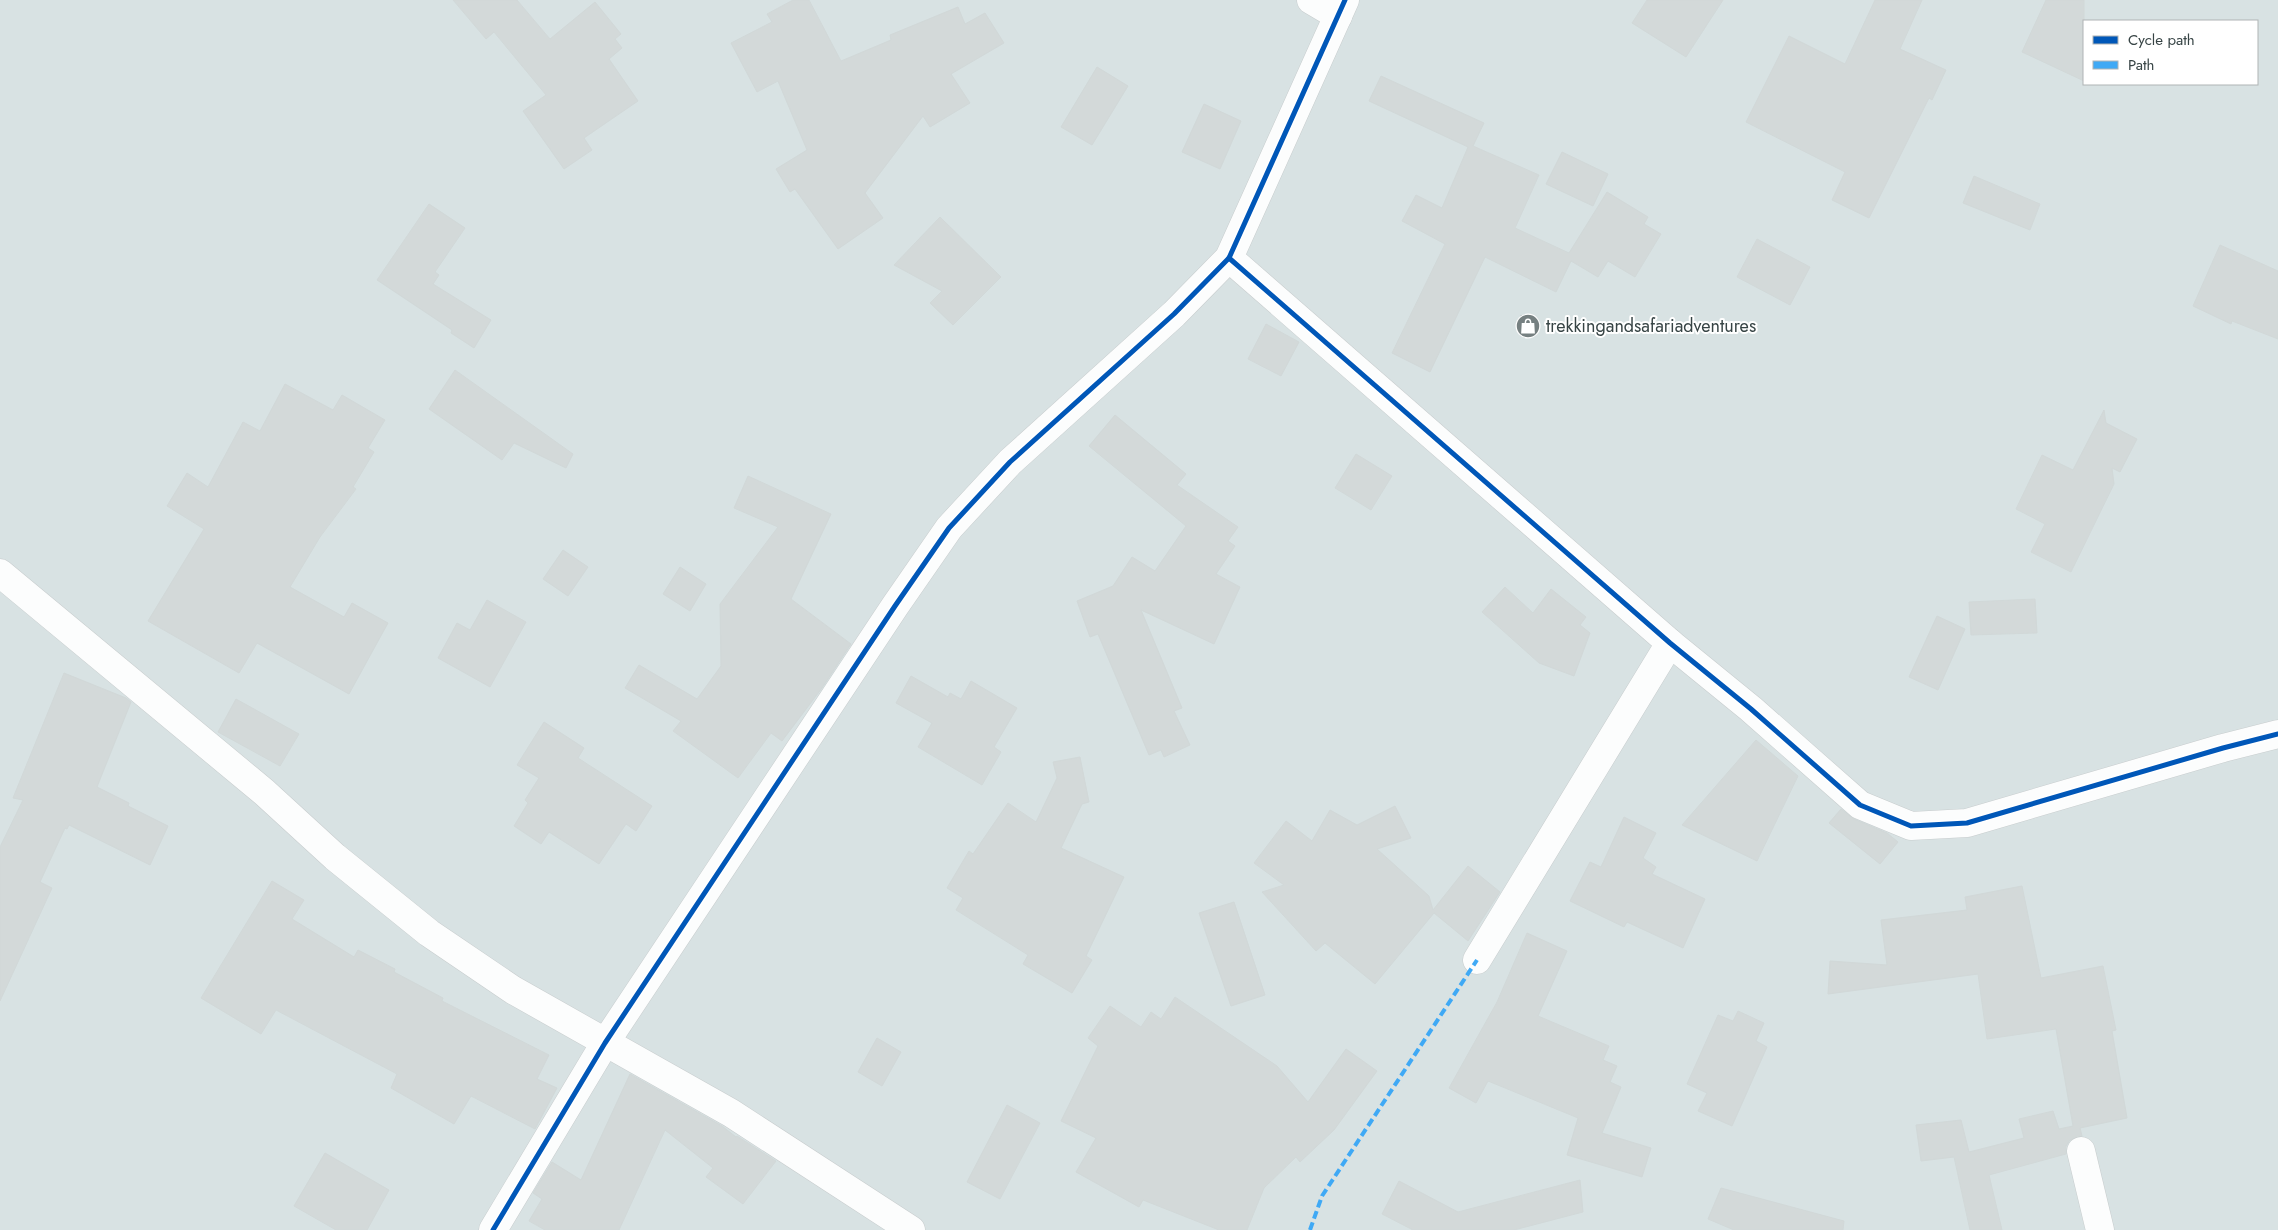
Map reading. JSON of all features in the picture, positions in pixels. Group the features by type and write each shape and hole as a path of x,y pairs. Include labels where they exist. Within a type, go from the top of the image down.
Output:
{"street":[{"path":"493,1230 606,1043 895,606 949,528 1010,462 1174,314 1229,258 1341,8 1311,0"},
{"path":"1229,258 1670,643 1730,691 1860,805 1910,826 1967,823 2223,748 2278,734"},
{"path":"0,573 264,792 335,857 428,933 513,990 731,1113 911,1230"},
{"path":"1477,960 1670,643"},
{"path":"2081,1151 2100,1230"}],"shaded area":[{"path":"0,0 2278,0 2278,1230 0,1230"}],"building":[{"path":"453,0 517,0 550,39 595,2 621,34 615,39 622,48 609,59 638,101 584,138 592,150 564,169 523,111 546,95 494,32 486,39"},
{"path":"793,0 809,0 841,61 891,40 890,35 958,7 965,24 985,13 1004,43 951,74 970,103 930,127 923,116 865,193 883,218 838,249 795,189 790,192 776,169 807,150 778,81 757,92 731,43 772,22 767,14"},
{"path":"1647,0 1723,0 1686,57 1632,23"},
{"path":"1875,0 1922,0 1900,49 1946,70 1932,100 1929,98 1869,218 1832,200 1845,172 1746,122 1789,36 1845,64"},
{"path":"2046,0 2084,0 2083,81 2022,52"},
{"path":"1097,67 1128,86 1092,145 1061,127"},
{"path":"1381,76 1484,123 1473,146 1539,175 1515,228 1569,253 1607,192 1648,217 1644,224 1661,234 1635,277 1608,261 1598,277 1571,261 1556,292 1485,257 1430,372 1392,353 1445,244 1402,221 1416,195 1442,208 1468,147 1369,101"},
{"path":"1204,104 1241,121 1220,169 1182,152"},
{"path":"1562,152 1608,174 1593,206 1546,184"},
{"path":"1974,176 2040,204 2030,230 1963,203"},
{"path":"429,204 465,228 435,272 439,275 433,284 491,320 474,348 451,333 452,330 377,280"},
{"path":"940,217 1001,277 953,325 930,303 942,291 894,265"},
{"path":"1757,239 1810,267 1790,305 1737,277"},
{"path":"2220,245 2278,271 2278,339 2232,321 2231,324 2193,306"},
{"path":"1266,324 1299,342 1281,376 1248,359"},
{"path":"455,370 573,454 566,468 514,443 502,460 429,409"},
{"path":"285,384 333,410 342,395 385,420 368,448 374,452 353,487 356,489 320,537 290,587 344,617 352,603 388,623 349,694 257,643 239,673 148,621 204,529 167,506 187,473 208,487 243,422 260,431"},
{"path":"2104,410 2106,423 2137,439 2120,472 2112,468 2114,484 2071,572 2031,552 2045,524 2016,509 2042,455 2073,470"},
{"path":"1115,415 1186,474 1177,485 1238,527 1228,541 1235,546 1216,574 1240,587 1214,644 1141,610 1182,708 1174,711 1190,745 1164,757 1161,750 1149,755 1098,634 1090,637 1077,601 1113,586 1132,557 1155,571 1186,526 1089,446"},
{"path":"1356,454 1392,476 1371,510 1335,488"},
{"path":"748,476 831,514 791,599 851,644 822,688 782,741 771,733 738,778 673,731 681,721 625,688 639,665 697,699 721,666 720,604 778,527 734,508"},
{"path":"563,550 588,567 568,596 543,579"},
{"path":"680,567 706,584 690,611 663,594"},
{"path":"1505,587 1533,613 1551,589 1586,617 1580,625 1590,633 1574,676 1539,663 1482,612"},
{"path":"2035,599 2037,633 1971,635 1969,602"},
{"path":"487,600 526,622 490,687 438,658 457,623 470,630"},
{"path":"1937,616 1965,629 1938,690 1909,677"},
{"path":"64,673 126,698 131,702 97,787 129,803 128,806 168,826 150,865 69,825 67,829 65,828 40,882 52,888 0,1001 0,847 23,800 13,798"},
{"path":"911,676 948,697 950,693 961,699 971,681 1017,708 994,747 1001,752 982,785 918,747 932,723 896,703"},
{"path":"236,699 299,734 280,766 218,732"},
{"path":"544,722 584,748 578,758 652,806 636,831 626,824 599,864 549,832 541,844 514,826 528,803 525,800 539,778 517,765"},
{"path":"1756,740 1798,776 1757,861 1682,825"},
{"path":"1080,757 1089,802 1082,804 1061,848 1124,877 1086,956 1092,960 1072,993 1023,964 1028,955 956,910 963,898 947,888 969,851 973,854 1008,803 1036,822 1057,778 1053,762"},
{"path":"1395,806 1411,838 1377,849 1429,896 1433,910 1468,866 1500,892 1468,941 1434,913 1375,984 1325,943 1316,951 1262,892 1284,885 1254,863 1286,821 1312,841 1330,810 1357,825"},
{"path":"1841,809 1854,819 1887,833 1898,842 1880,864 1829,823"},
{"path":"1624,817 1656,833 1643,858 1656,867 1652,874 1705,899 1683,948 1627,922 1624,927 1570,901 1590,862 1601,867"},
{"path":"272,881 304,900 292,919 354,957 358,950 395,969 394,972 443,998 442,1001 549,1055 537,1079 557,1088 535,1129 471,1096 454,1124 391,1088 397,1074 276,1010 261,1034 201,998"},
{"path":"2022,886 2041,978 2103,966 2116,1030 2112,1031 2127,1118 2080,1128 2082,1136 2070,1140 2066,1146 2066,1154 1989,1175 2002,1230 1970,1230 1954,1157 1921,1161 1916,1125 1961,1120 1969,1152 2024,1138 2019,1119 2053,1111 2059,1129 2073,1126 2056,1029 1987,1039 1978,974 1828,994 1830,961 1887,965 1881,920 1967,910 1965,897"},
{"path":"1234,902 1265,995 1231,1006 1199,913"},
{"path":"1527,933 1567,951 1538,1016 1609,1046 1603,1060 1617,1066 1610,1082 1621,1087 1602,1133 1651,1148 1642,1177 1567,1155 1578,1118 1488,1081 1476,1103 1449,1088 1497,1002"},
{"path":"1175,997 1277,1066 1308,1102 1346,1049 1377,1071 1334,1130 1300,1162 1296,1157 1264,1188 1247,1230 1219,1230 1143,1200 1139,1207 1076,1172 1096,1138 1061,1121 1098,1046 1088,1038 1110,1006 1141,1027 1151,1012 1161,1019"},
{"path":"1738,1011 1764,1023 1756,1041 1767,1047 1732,1126 1698,1111 1707,1093 1687,1084 1718,1015 1733,1021"},
{"path":"877,1038 901,1052 882,1086 858,1072"},
{"path":"630,1074 722,1126 736,1137 776,1161 743,1204 706,1177 713,1168 665,1130 619,1230 545,1230 529,1221 542,1199 533,1193 552,1162 581,1180"},
{"path":"1007,1105 1040,1123 1000,1199 967,1182"},
{"path":"325,1153 389,1190 367,1230 336,1230 294,1206"},
{"path":"1580,1180 1583,1212 1514,1230 1413,1230 1382,1214 1399,1181 1458,1212"},
{"path":"1721,1188 1844,1221 1843,1230 1734,1230 1708,1219"}],"marked path":[{"path":"1310,1230 1322,1196 1477,960"}],"cycle path":[{"path":"493,1230 605,1043 895,606 949,528 1010,462 1174,314 1229,258 1345,0"},
{"path":"1229,258 1670,643 1751,709 1860,805 1911,826 1967,823 2223,748 2278,734"}],"place":[{"name":"trekkingandsafariadventures","path":"1528,326"}]}
